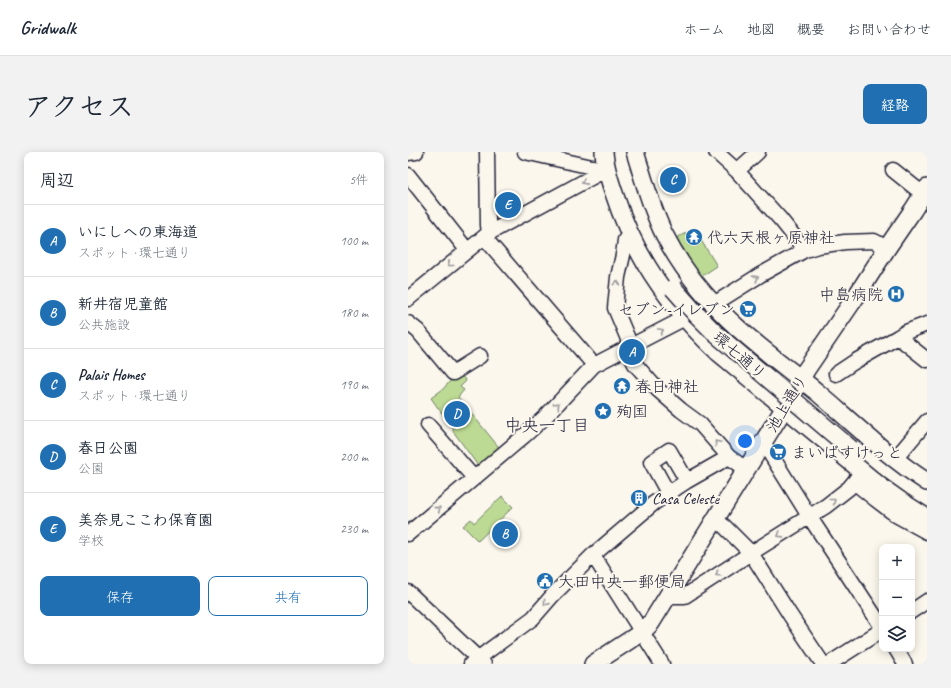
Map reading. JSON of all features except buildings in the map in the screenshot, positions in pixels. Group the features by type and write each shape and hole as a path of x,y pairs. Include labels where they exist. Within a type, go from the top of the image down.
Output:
{"main road":[{"path":"622,155 617,202 629,234 654,278 685,318 712,346 785,407 858,477 927,518"},
{"path":"622,155 648,197 665,236 675,254 687,272 714,304 733,323 768,353 895,459 927,482"},
{"name":"環七通り","path":"622,155 650,229 677,285 855,445 893,483 927,506"},
{"name":"池上通り","path":"593,664 642,632 651,623 785,407 806,370 925,191"},
{"name":"環七通り","path":"855,445 927,494"}],"street":[{"path":"408,153 416,152"},
{"path":"486,235 488,226 487,152"},
{"path":"525,152 592,167 622,155"},
{"path":"716,152 738,172 782,220 805,250"},
{"path":"738,172 758,152"},
{"path":"408,299 486,235 622,155"},
{"path":"893,170 925,191"},
{"path":"408,175 468,250"},
{"path":"629,234 625,240 618,277 616,308 628,339 628,347 635,364 657,389 700,424 729,457 746,469"},
{"path":"486,235 594,365"},
{"path":"714,304 760,275 805,250 818,246 845,242 869,241 874,241 887,248"},
{"path":"408,534 546,417 594,365 685,318"},
{"path":"408,323 418,331 453,373 480,356"},
{"path":"712,346 714,337 718,330 725,325 733,323"},
{"path":"836,374 906,332 927,324"},
{"path":"898,337 927,360"},
{"path":"749,377 757,375 764,369 767,362 768,353"},
{"path":"895,459 927,421"},
{"path":"428,425 474,478"},
{"path":"763,442 879,624"},
{"path":"668,493 651,462 669,450 687,481"},
{"path":"408,592 478,662 533,618 553,595 593,556 654,503 687,481 729,457"},
{"path":"668,596 685,596 826,506 849,488 858,477 875,499 896,514 927,532"},
{"path":"715,520 724,526 751,553 823,664"},
{"path":"593,556 662,664"},
{"path":"915,609 927,601"},
{"path":"829,664 879,631"},
{"path":"898,652 905,664"}],"green space":[{"path":"694,229 717,266 702,276 672,240"},
{"path":"460,374 466,381 460,387 464,390 458,397 502,451 481,470 431,398 443,389 453,378"},
{"path":"502,496 513,507 478,541 463,526 471,519 474,523"}],"place":[{"name":"Palais Homes","path":"673,180"},
{"name":"美奈見ここわ保育園","path":"508,205"},
{"name":"代六天根ヶ原神社","path":"694,237"},
{"name":"中島病院","path":"896,294"},
{"name":"セブン-イレブン","path":"748,309"},
{"name":"いにしへの東海道","path":"632,352"},
{"name":"春日神社","path":"622,386"},
{"name":"殉国","path":"603,411"},
{"name":"春日公園","path":"457,414"},
{"name":"まいばすけっと","path":"778,452"},
{"name":"Casa Celeste","path":"639,498"},
{"name":"新井宿児童館","path":"505,534"},
{"name":"大田中央一郵便局","path":"545,581"}],"district":[{"name":"中央一丁目","path":"547,425"}]}
